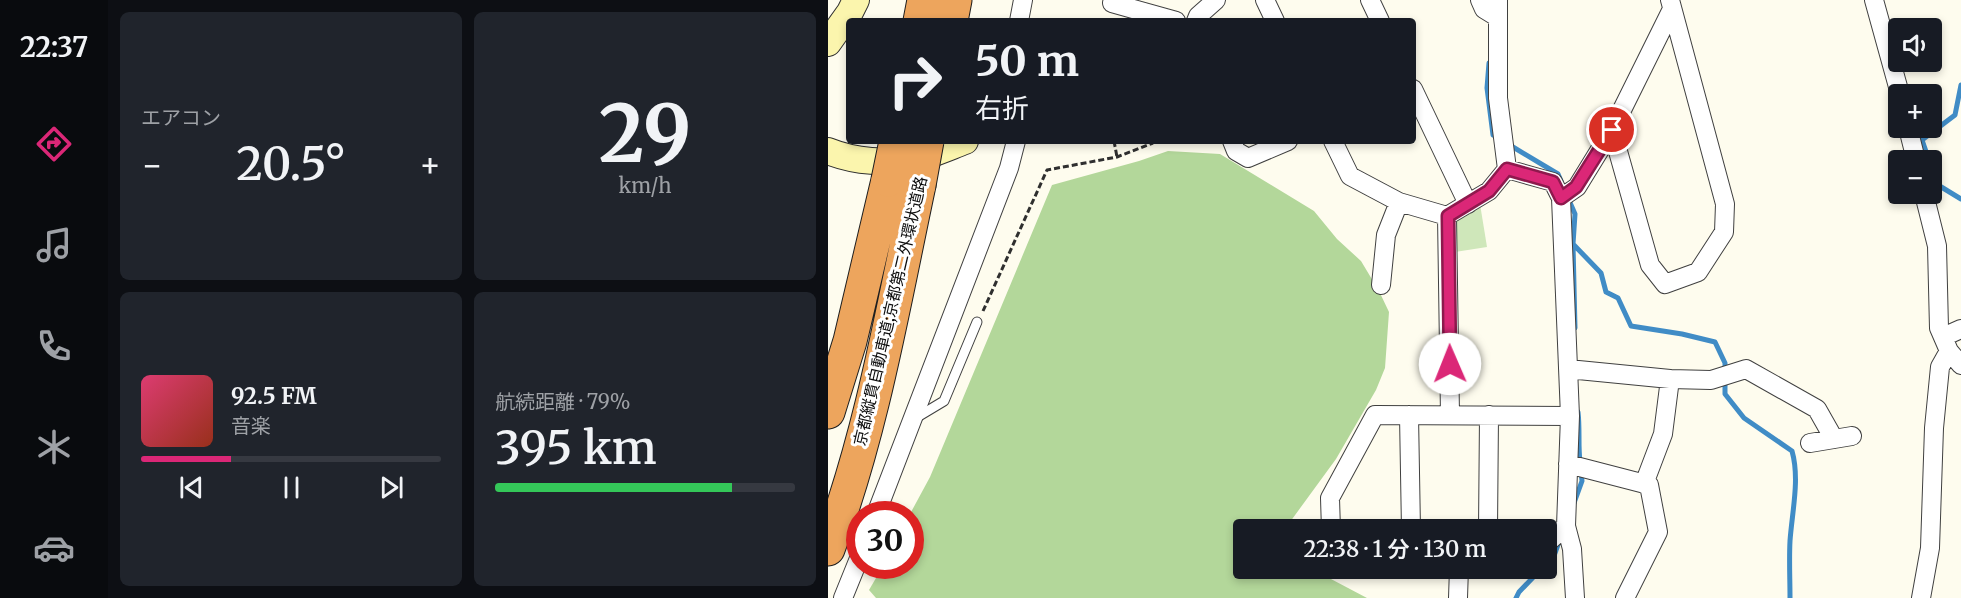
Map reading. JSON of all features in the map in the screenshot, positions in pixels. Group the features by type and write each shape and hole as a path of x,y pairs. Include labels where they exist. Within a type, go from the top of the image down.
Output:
{"highway":[{"path":"921,18 924,0"},
{"path":"952,18 955,0"},
{"name":"京都縦貫自動車道;京都第二外環状道路","path":"828,549 839,519 875,391 904,182 897,144"},
{"name":"京都縦貫自動車道;京都第二外環状道路","path":"828,412 904,182 925,144"}],"street":[{"path":"828,43 856,0"},
{"path":"1020,18 1023,0"},
{"path":"1197,18 1215,0"},
{"path":"1265,0 1274,18"},
{"path":"1370,0 1379,18"},
{"path":"1334,144 1350,176 1399,202 1448,216 1489,191 1507,169 1498,98 1497,9 1484,9 1480,0"},
{"path":"1874,0 1897,84"},
{"path":"1112,3 1165,18"},
{"path":"1612,130 1650,265 1665,284 1698,272 1724,232 1725,204 1671,4"},
{"path":"1565,196 1576,187 1612,130 1671,4"},
{"path":"1416,95 1468,204"},
{"path":"828,151 841,156 874,162 917,158 957,144"},
{"path":"881,501 1009,168 1015,144"},
{"path":"1233,144 1236,151 1248,158 1281,144"},
{"path":"1507,169 1553,182 1565,196 1573,370 1570,416 1575,466 1567,505 1557,531"},
{"path":"1381,285 1386,235 1399,202"},
{"path":"1926,204 1937,246 1939,328 1951,351"},
{"path":"1448,216 1450,415"},
{"path":"1921,598 1930,548 1933,438 1940,367 1951,351 1961,329"},
{"path":"1573,370 1670,379 1711,380 1746,369 1817,409 1843,438 1810,443"},
{"path":"1644,484 1663,434 1670,379"},
{"path":"1331,519 1330,498 1375,415 1570,416"},
{"path":"1409,415 1411,519"},
{"path":"1488,519 1489,415"},
{"path":"1575,466 1649,485 1658,532 1625,598"},
{"path":"1557,538 1572,549 1575,598"},
{"path":"843,598 851,579"},
{"path":"1458,579 1458,598"}],"lane":[{"path":"912,420 944,401 977,322"}],"path":[{"path":"1115,144 1117,157"},
{"path":"977,322 1047,170 1117,157 1150,144"}],"green space":[{"path":"1168,151 1220,154 1314,211 1337,239 1361,261 1379,291 1389,312 1385,368 1376,390 1336,459 1292,519 1233,519 1233,579 1331,579 1367,598 876,598 869,590 875,579 924,579 924,501 917,501 930,477 1052,185"},
{"path":"1480,204 1487,247 1455,252 1456,220"}],"waterway":[{"path":"1489,63 1487,88 1493,135 1497,137"},
{"path":"1926,150 1922,140 1955,115 1961,85"},
{"path":"1508,144 1558,174 1561,181"},
{"path":"1942,187 1961,199"},
{"path":"1568,198 1575,214 1573,244 1601,273 1606,292 1618,298 1631,326 1715,342 1725,363 1725,371"},
{"path":"1573,244 1575,328"},
{"path":"1725,380 1725,394 1744,418 1792,451 1795,484 1790,541 1790,598"},
{"path":"1578,412 1580,462"},
{"path":"1574,503 1582,481 1581,471"},
{"path":"1557,548 1560,539"},
{"path":"1516,598 1531,579"}],"route":[{"path":"1450,364 1448,216 1489,191 1507,169 1553,182 1561,198 1576,187 1612,130"}]}
